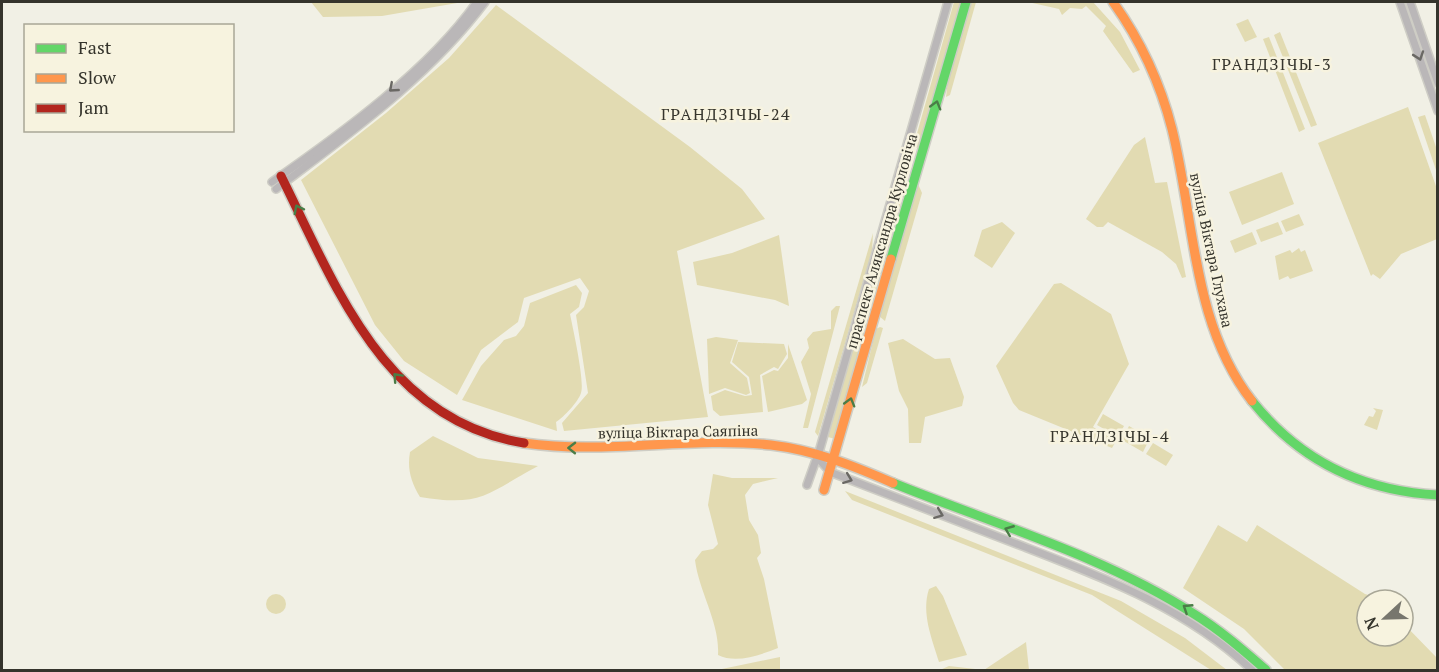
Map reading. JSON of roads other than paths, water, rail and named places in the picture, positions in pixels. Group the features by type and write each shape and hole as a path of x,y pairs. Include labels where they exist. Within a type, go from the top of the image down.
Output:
{"street":[{"path":"272,182 281,183 401,93 445,51 477,2"},
{"path":"468,19 485,2"},
{"name":"праспект Аляксандра Курловіча","path":"807,485 818,455 948,2"},
{"name":"праспект Аляксандра Курловіча","path":"824,490 966,2"},
{"name":"вуліца Віктара Глухава","path":"1113,2 1142,43 1157,77 1174,144 1206,308 1215,336 1237,382 1275,427 1302,452 1333,471 1368,485 1403,492 1437,495"},
{"path":"1400,2 1437,111"},
{"path":"1410,2 1437,83"},
{"path":"904,156 919,161"},
{"name":"вуліца Віктара Саяпіна","path":"281,183 346,303 382,361 405,386 454,421 511,443 544,447 739,443 834,458 1157,597 1212,625 1266,670"},
{"name":"вуліца Віктара Саяпіна","path":"818,455 830,472 1157,597 1216,639 1252,670"}],"district":[{"name":"ГРАНДЗІЧЫ-3","path":"1272,64"},
{"name":"ГРАНДЗІЧЫ-24","path":"726,114"},
{"name":"ГРАНДЗІЧЫ-4","path":"1110,436"}]}
